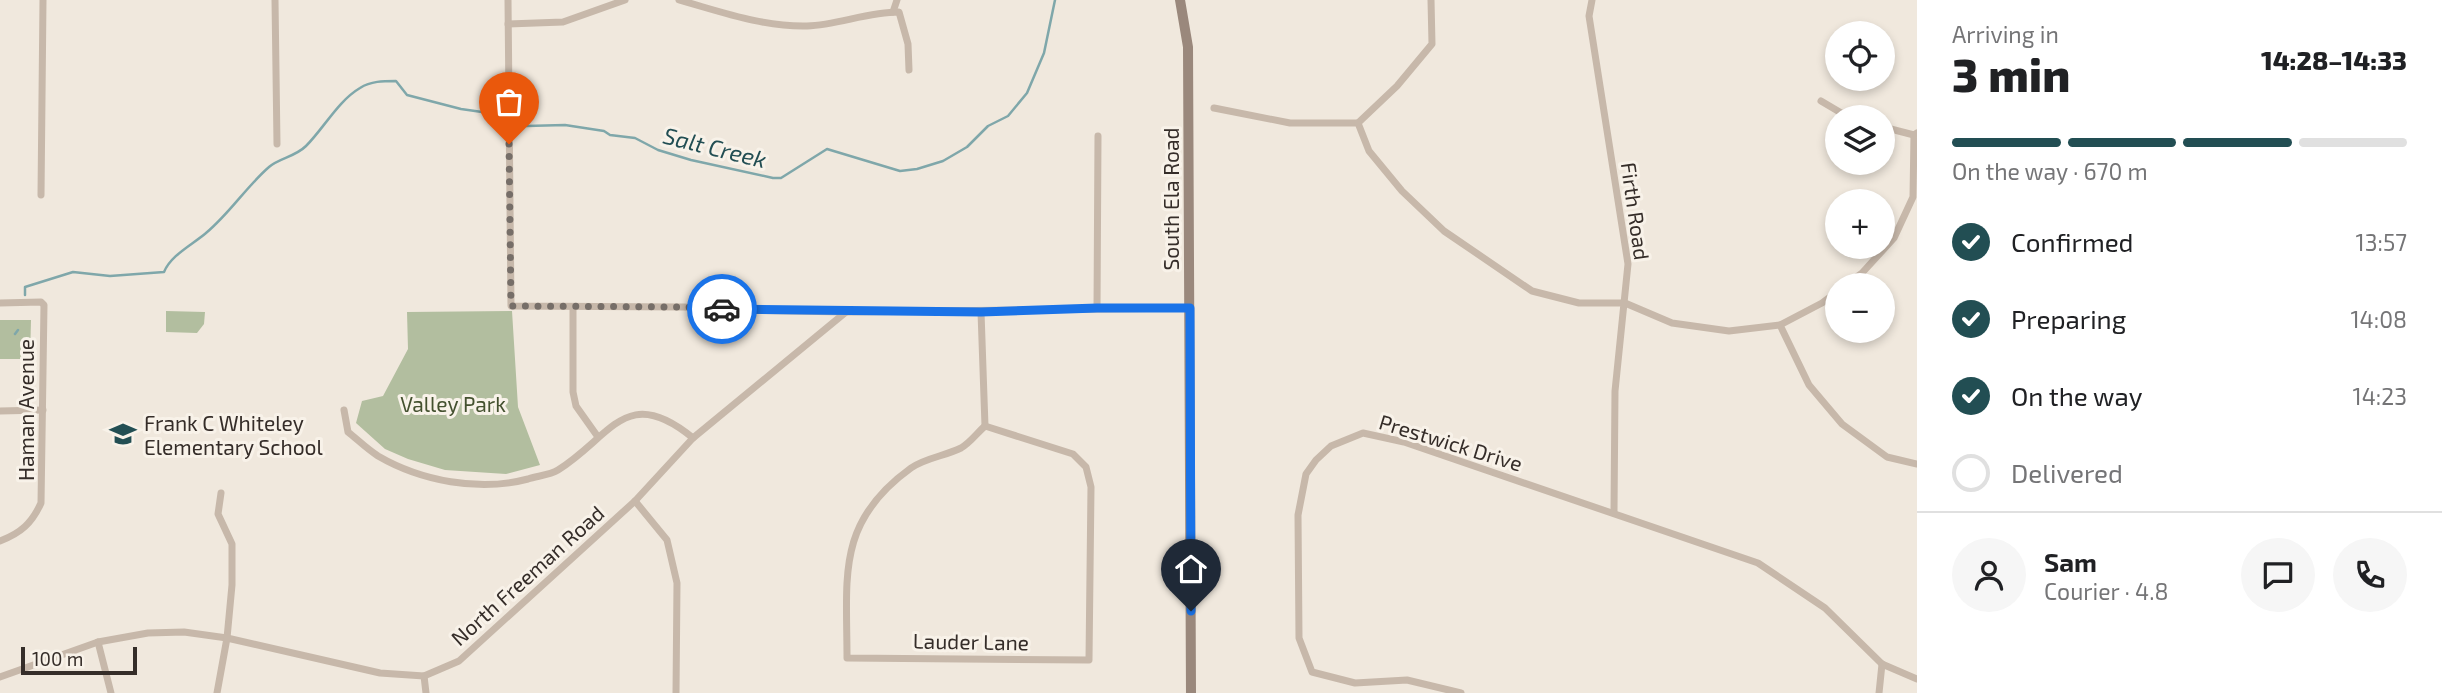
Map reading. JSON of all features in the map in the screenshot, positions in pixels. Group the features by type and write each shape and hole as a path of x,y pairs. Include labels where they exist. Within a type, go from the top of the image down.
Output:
{"main road":[{"name":"South Ela Road","path":"1180,0 1188,47 1191,693"}],"street":[{"path":"41,195 43,0"},
{"path":"275,0 277,144"},
{"path":"508,0 511,306 846,312 1190,308"},
{"path":"508,24 563,22 625,0"},
{"path":"680,0 771,26 811,26 876,12 899,12 908,44 909,70"},
{"path":"892,12 897,0"},
{"path":"1214,108 1290,123 1358,122 1397,86 1432,44 1431,0"},
{"name":"Firth Road","path":"1592,0 1589,16 1628,264 1615,391 1614,513"},
{"path":"1821,101 1828,105"},
{"path":"1358,122 1369,152 1402,191 1444,231 1532,291 1579,303 1625,303 1672,323 1729,331 1780,325 1825,301"},
{"path":"1862,273 1894,238 1913,197 1915,134 1895,130"},
{"path":"1097,308 1098,136"},
{"name":"Haman Avenue","path":"0,303 41,302 44,305 41,503 27,526 0,541"},
{"path":"573,308 573,392 576,406 598,437"},
{"name":"North Freeman Road","path":"0,677 98,642 148,633 184,632 226,638 380,673 425,676 459,661 635,501 694,438 846,312"},
{"path":"981,312 985,426"},
{"path":"1780,325 1809,386 1842,424 1887,457 1917,464"},
{"path":"0,411 43,410"},
{"path":"344,410 348,432 377,455 418,475 461,483 508,484 556,471 616,422 629,416 648,414 675,423 694,438"},
{"name":"Lauder Lane","path":"985,426 1073,454 1086,467 1091,487 1089,660 847,658 847,575 855,533 865,514 880,495 912,467 963,447 985,426"},
{"name":"Prestwick Drive","path":"1461,693 1407,680 1354,683 1312,672 1299,638 1298,515 1302,483 1316,460 1331,446 1363,433 1404,442 1614,513"},
{"path":"217,693 232,585 232,544 218,514 221,493"},
{"path":"635,501 667,540 677,583 676,693"},
{"path":"1614,513 1758,563 1825,608 1882,664 1917,679"},
{"path":"98,642 111,693"},
{"path":"1879,693 1882,664"},
{"path":"425,676 426,693"}],"green space":[{"path":"166,311 205,312 204,324 197,333 166,332"},
{"name":"Valley Park","path":"512,311 518,407 540,465 506,474 445,470 385,449 356,423 362,401 383,396 408,349 407,312"},
{"path":"0,320 31,320 30,359 0,359"}],"waterway":[{"name":"Salt Creek","path":"517,121 526,126 565,125 604,131 610,135 635,138 658,150 691,160 773,178 781,178 827,149 900,171 917,169 943,161 967,147 988,126 1008,116 1027,93 1044,53 1055,0"},
{"name":"Salt Creek","path":"25,295 25,287 73,272 110,276 164,272 172,260 215,225 269,167 302,150 345,100 368,84 396,81 407,95 461,109 496,114"},
{"name":"Salt Creek","path":"15,334 18,330"}],"way so far":[{"path":"509,144 511,306 722,309"}],"place":[{"name":"Frank C Whiteley Elementary School","path":"123,434"}],"route":[{"path":"722,309 981,312 1190,308 1191,611"}]}
